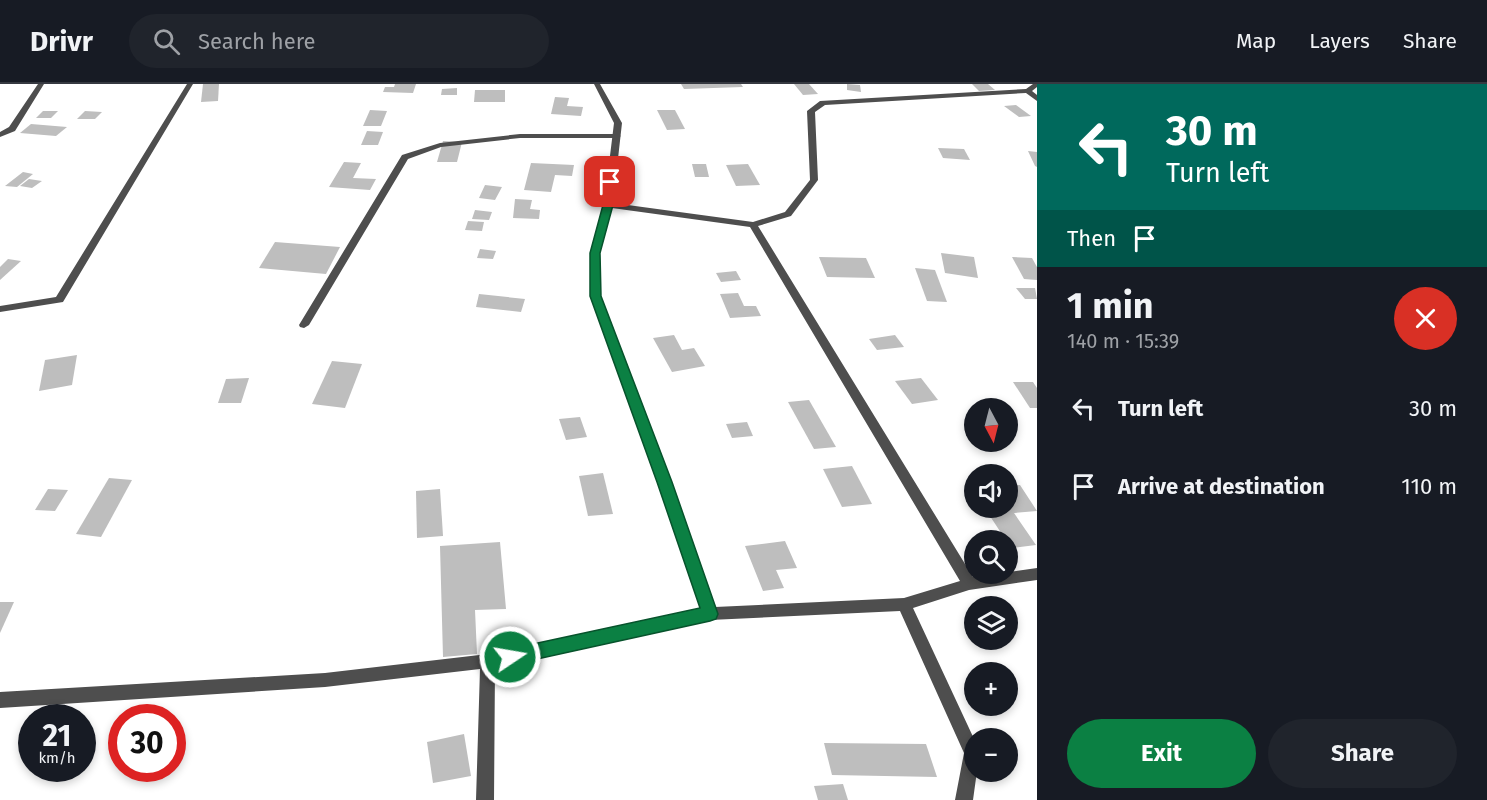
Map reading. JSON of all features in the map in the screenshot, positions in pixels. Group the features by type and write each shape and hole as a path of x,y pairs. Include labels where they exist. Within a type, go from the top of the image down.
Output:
{"street":[{"path":"0,135 12,129 41,84"},
{"path":"0,309 60,300 190,84"},
{"path":"597,84 618,123 608,205 595,253 595,296 710,614"},
{"path":"608,205 753,225 788,214 814,180 812,111 823,103 1028,92 1037,84"},
{"path":"1028,92 1037,99"},
{"path":"304,325 405,157 440,146 520,136 616,136"},
{"path":"753,225 964,576"},
{"path":"1018,576 1037,573"},
{"path":"0,700 325,680 488,661 710,614 904,604 969,584"},
{"path":"904,604 972,753 964,800"},
{"path":"485,800 488,661"}],"building":[{"path":"203,84 219,84 218,101 201,102"},
{"path":"395,84 416,84 413,93 383,92 385,87 394,87"},
{"path":"681,84 741,84 743,87 684,89"},
{"path":"794,84 809,84 818,94 803,95"},
{"path":"847,84 860,85 861,92 847,90"},
{"path":"972,84 988,84 995,90 979,91"},
{"path":"457,88 457,95 441,95 442,89"},
{"path":"475,90 505,90 505,102 474,102"},
{"path":"555,97 569,98 567,106 583,107 581,116 551,114"},
{"path":"1016,105 1031,116 1019,117 1004,106"},
{"path":"370,110 387,111 381,126 363,126"},
{"path":"657,110 675,110 685,129 667,130"},
{"path":"43,111 58,111 51,118 36,118"},
{"path":"85,111 102,112 95,119 77,119"},
{"path":"31,124 67,127 56,136 20,133"},
{"path":"367,131 383,132 378,145 361,145"},
{"path":"443,141 462,142 457,162 437,162"},
{"path":"938,148 964,149 970,160 943,158"},
{"path":"1028,151 1037,152 1037,167 1035,166"},
{"path":"344,162 361,163 353,178 376,179 370,190 329,187"},
{"path":"531,163 574,165 572,176 555,175 551,192 524,190"},
{"path":"692,164 706,164 709,177 695,177"},
{"path":"748,164 760,185 736,186 726,165"},
{"path":"23,172 33,174 17,187 5,186"},
{"path":"29,179 42,181 32,188 20,186"},
{"path":"485,185 502,187 495,200 479,198"},
{"path":"515,199 532,200 530,209 540,210 539,219 513,218"},
{"path":"475,210 492,212 489,220 472,219"},
{"path":"468,221 484,222 482,231 465,230"},
{"path":"275,242 340,247 326,274 259,268"},
{"path":"480,249 496,251 493,259 477,258"},
{"path":"941,253 974,257 978,278 945,273"},
{"path":"819,257 866,258 875,278 827,277"},
{"path":"1012,257 1032,258 1037,267 1037,280 1024,279"},
{"path":"8,259 21,261 0,280 0,267"},
{"path":"915,268 935,270 947,302 927,301"},
{"path":"736,271 741,280 721,282 716,273"},
{"path":"1016,288 1035,288 1037,299 1025,299"},
{"path":"738,293 744,306 756,306 761,316 730,318 720,294"},
{"path":"479,294 525,299 521,312 476,307"},
{"path":"674,335 682,350 694,348 705,366 672,372 653,338"},
{"path":"895,335 904,347 877,350 869,339"},
{"path":"77,355 72,385 39,391 45,360"},
{"path":"332,361 362,364 345,408 312,404"},
{"path":"249,378 241,403 218,403 226,379"},
{"path":"921,378 938,400 912,404 895,381"},
{"path":"1013,382 1033,382 1037,388 1037,408 1030,408"},
{"path":"809,400 836,447 814,449 788,402"},
{"path":"580,417 587,437 566,440 559,419"},
{"path":"747,422 753,436 732,438 726,424"},
{"path":"852,466 872,504 842,507 823,469"},
{"path":"603,473 613,514 588,516 579,476"},
{"path":"109,478 132,480 101,537 76,534"},
{"path":"1018,485 1020,485 1037,511 1018,513"},
{"path":"48,489 68,490 55,511 35,510"},
{"path":"440,489 443,536 417,538 416,491"},
{"path":"991,518 1017,518 1036,545 1018,547 1018,530 999,530"},
{"path":"785,541 797,568 776,570 784,588 763,591 745,546"},
{"path":"500,542 506,609 475,610 477,654 443,657 440,546"},
{"path":"0,602 14,602 0,633"},
{"path":"464,734 471,776 433,783 427,742"},
{"path":"824,743 926,744 937,777 832,775"},
{"path":"843,784 848,800 818,800 814,786"}],"route":[{"path":"510,657 710,614 595,296 595,253 608,205 610,182"}]}
